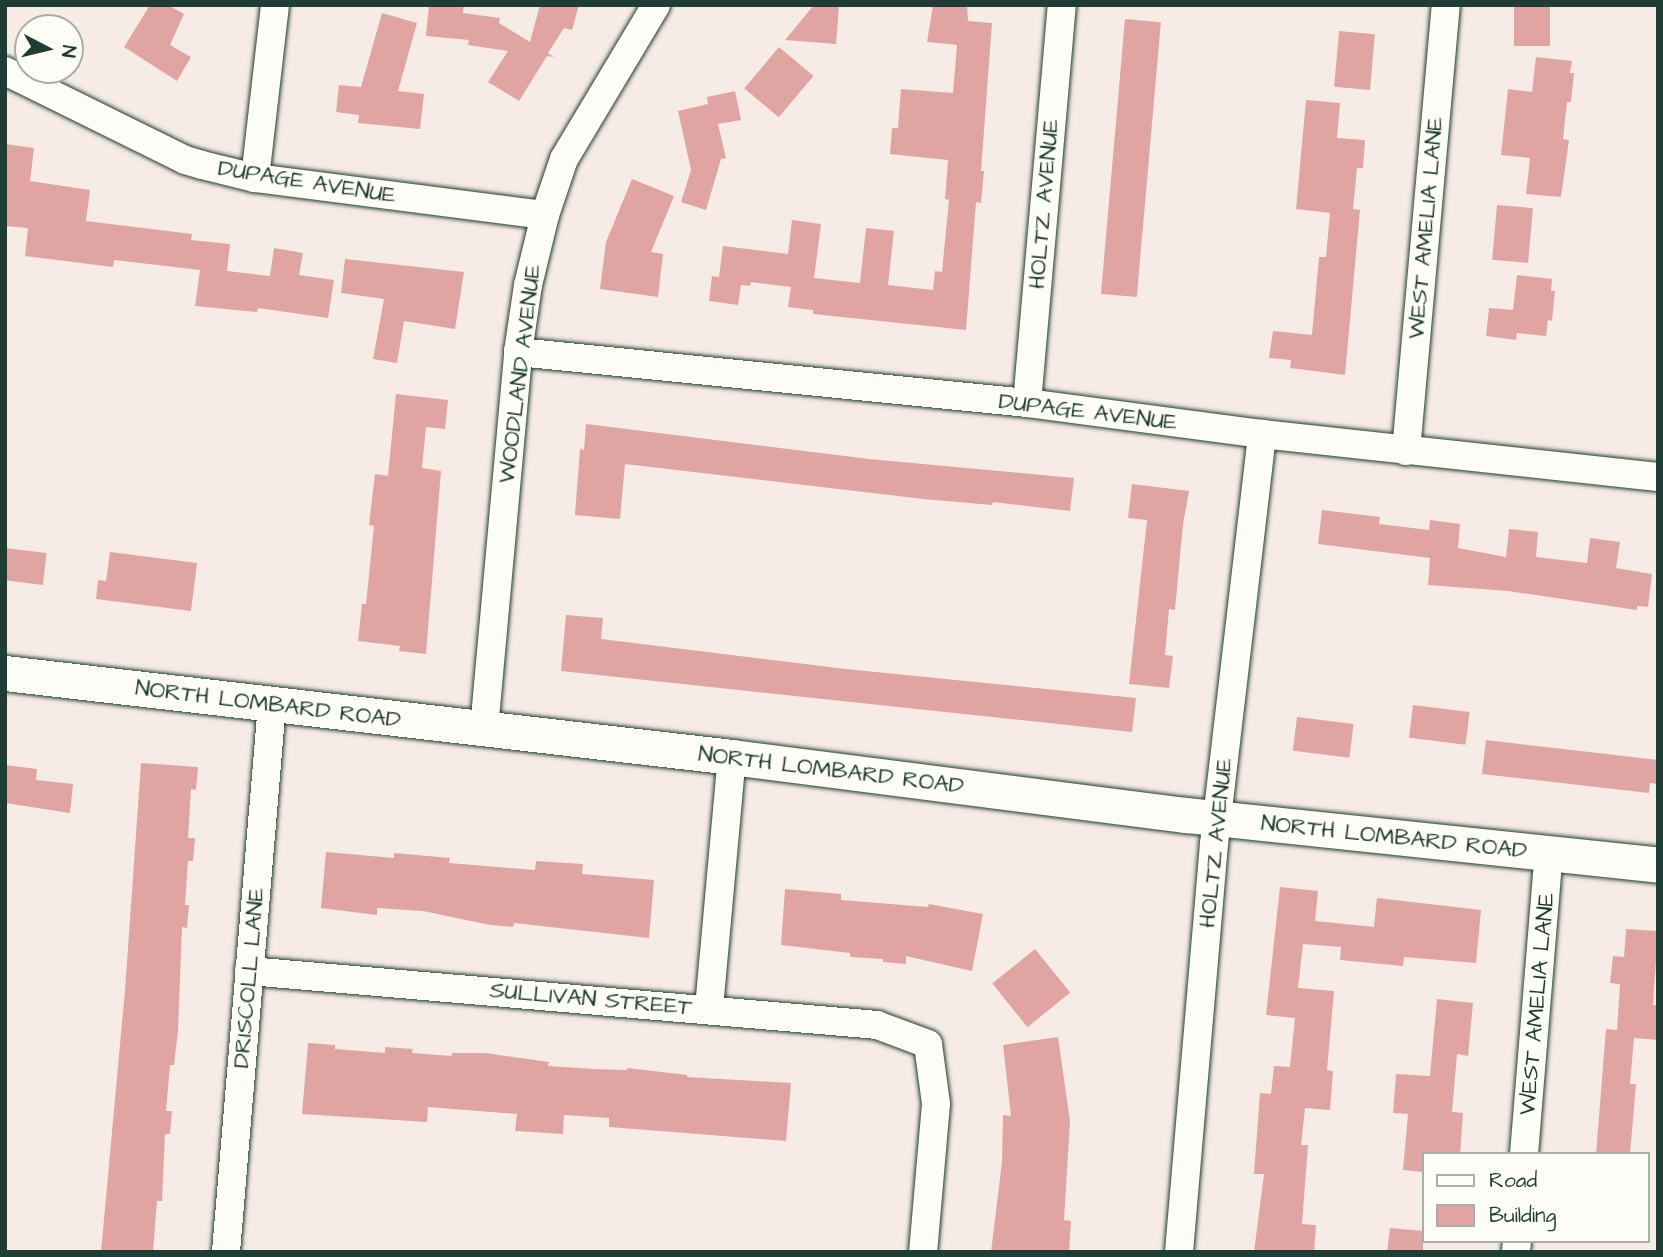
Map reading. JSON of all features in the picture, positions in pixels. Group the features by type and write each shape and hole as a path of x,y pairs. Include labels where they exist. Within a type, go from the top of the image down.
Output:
{"street":[{"name":"WOODLAND AVENUE","path":"484,729 518,352 528,285 545,215 564,159 656,5"},
{"name":"HOLTZ AVENUE","path":"1027,403 1062,5"},
{"name":"WEST AMELIA LANE","path":"1406,451 1446,5"},
{"path":"255,178 275,6"},
{"name":"DUPAGE AVENUE","path":"5,71 185,160 255,178 545,215"},
{"name":"DUPAGE AVENUE","path":"518,352 1027,403 1406,451 1658,477"},
{"name":"HOLTZ AVENUE","path":"1179,1252 1217,819 1262,434"},
{"name":"NORTH LOMBARD ROAD","path":"5,673 732,757 1217,819 1658,865"},
{"name":"DRISCOLL LANE","path":"226,1252 272,704"},
{"path":"709,1008 732,757"},
{"name":"WEST AMELIA LANE","path":"1524,1152 1549,853"},
{"name":"SULLIVAN STREET","path":"249,971 709,1008 877,1025 928,1044 936,1104 923,1252"}],"building":[{"path":"150,5 168,5 184,14 170,45 191,57 177,81 124,47"},
{"path":"429,5 464,5 463,13 500,18 499,23 530,42 540,5 579,5 572,30 564,28 548,53 554,57 547,56 519,101 488,82 508,51 468,45 469,40 426,36"},
{"path":"814,5 839,5 836,44 785,40"},
{"path":"933,5 967,5 968,21 992,23 981,171 984,171 981,203 976,202 966,330 813,314 813,310 788,307 791,287 751,282 750,286 741,285 738,305 709,301 712,276 719,277 723,246 788,254 792,220 821,224 814,278 860,283 866,228 894,231 888,285 933,290 935,271 942,272 949,200 945,199 948,160 890,154 892,128 898,128 901,89 953,93 957,45 927,42"},
{"path":"1514,5 1550,5 1550,46 1514,46"},
{"path":"382,13 417,23 398,91 424,94 420,129 358,123 359,115 336,112 339,85 361,87"},
{"path":"1125,19 1161,22 1137,297 1101,294"},
{"path":"1339,31 1375,34 1370,90 1334,87"},
{"path":"779,47 813,76 779,117 744,88"},
{"path":"1536,57 1572,61 1570,73 1574,73 1571,102 1567,102 1563,139 1569,140 1561,197 1526,194 1530,158 1501,155 1508,89 1532,92"},
{"path":"735,91 741,120 718,124 726,158 721,159 706,210 681,202 691,170 678,111 708,104 707,97"},
{"path":"1306,100 1340,103 1337,138 1365,140 1363,168 1357,168 1353,209 1360,210 1345,375 1290,368 1291,360 1269,358 1273,331 1312,335 1319,257 1326,257 1330,213 1296,209"},
{"path":"5,144 34,148 30,181 90,190 86,221 192,234 191,240 230,244 227,271 270,276 274,248 303,253 299,275 334,280 328,318 258,308 257,312 195,306 200,270 114,260 113,267 25,256 28,228 5,226"},
{"path":"632,179 674,196 651,252 663,254 658,297 600,289 606,242"},
{"path":"1497,205 1533,208 1528,263 1492,260"},
{"path":"345,259 464,272 455,329 404,321 397,363 373,359 384,299 341,293"},
{"path":"1517,275 1552,279 1551,291 1555,291 1552,321 1548,320 1546,336 1517,333 1516,340 1486,336 1489,308 1513,310"},
{"path":"396,394 448,400 445,429 426,427 422,468 441,471 426,654 399,651 400,646 358,641 362,604 366,604 374,526 369,525 375,474 388,476"},
{"path":"586,424 869,459 1074,478 1070,511 993,502 992,505 923,499 625,464 620,519 575,515 580,449 584,450"},
{"path":"1132,484 1189,491 1183,524 1175,610 1169,609 1165,655 1173,656 1169,688 1129,684 1147,520 1128,518"},
{"path":"1322,510 1380,517 1379,524 1429,530 1430,520 1460,524 1458,548 1506,557 1509,529 1538,532 1536,557 1587,563 1590,538 1620,542 1616,568 1652,574 1648,607 1637,606 1637,610 1508,591 1428,585 1430,558 1318,544"},
{"path":"5,548 47,553 43,585 5,580"},
{"path":"110,552 197,563 191,611 96,599 98,580 106,581"},
{"path":"566,615 603,618 601,639 846,669 1136,698 1132,732 561,671"},
{"path":"1413,705 1470,712 1466,745 1409,738"},
{"path":"1297,717 1354,724 1349,758 1293,751"},
{"path":"1486,740 1658,760 1658,784 1650,783 1649,793 1482,774"},
{"path":"141,763 198,767 196,790 191,789 188,838 195,838 193,861 188,861 185,905 189,905 187,928 182,927 178,1031 174,1065 170,1065 166,1111 172,1111 170,1134 165,1134 162,1201 157,1201 153,1252 101,1252 125,990"},
{"path":"5,765 37,769 36,780 73,784 70,813 5,803"},
{"path":"326,852 394,858 394,853 450,858 449,863 535,870 536,861 583,864 582,874 654,880 649,938 514,923 513,927 490,925 423,911 377,908 377,915 321,908"},
{"path":"1280,887 1318,891 1315,921 1374,927 1377,898 1481,910 1476,963 1404,957 1403,966 1340,960 1341,947 1303,944 1298,988 1334,991 1327,1070 1333,1071 1330,1110 1305,1108 1301,1145 1308,1145 1302,1224 1316,1225 1314,1252 1254,1252 1264,1174 1254,1174 1260,1093 1271,1094 1274,1066 1290,1067 1295,1018 1266,1015"},
{"path":"785,889 841,894 841,900 928,907 929,904 983,914 972,971 906,956 906,964 883,962 883,959 850,957 850,953 781,945"},
{"path":"1626,929 1658,931 1653,1005 1658,1005 1658,1040 1634,1038 1630,1084 1636,1084 1630,1152 1596,1152 1606,1029 1617,1030 1620,984 1610,983 1613,956 1624,957"},
{"path":"1035,949 1070,993 1027,1027 992,984"},
{"path":"1437,999 1473,1003 1468,1056 1457,1054 1452,1112 1463,1113 1460,1152 1422,1152 1422,1172 1403,1170 1408,1114 1393,1113 1396,1074 1430,1076"},
{"path":"1058,1037 1070,1121 1064,1220 1071,1221 1069,1252 991,1252 1002,1162 1003,1115 1011,1116 1003,1045"},
{"path":"308,1043 335,1045 335,1049 385,1053 385,1047 413,1049 412,1053 452,1056 452,1053 485,1053 549,1062 548,1066 627,1068 687,1077 791,1083 786,1141 609,1127 609,1118 564,1115 563,1134 515,1131 517,1114 428,1107 427,1122 302,1114"},
{"path":"1390,1228 1422,1231 1423,1252 1387,1252"}]}
